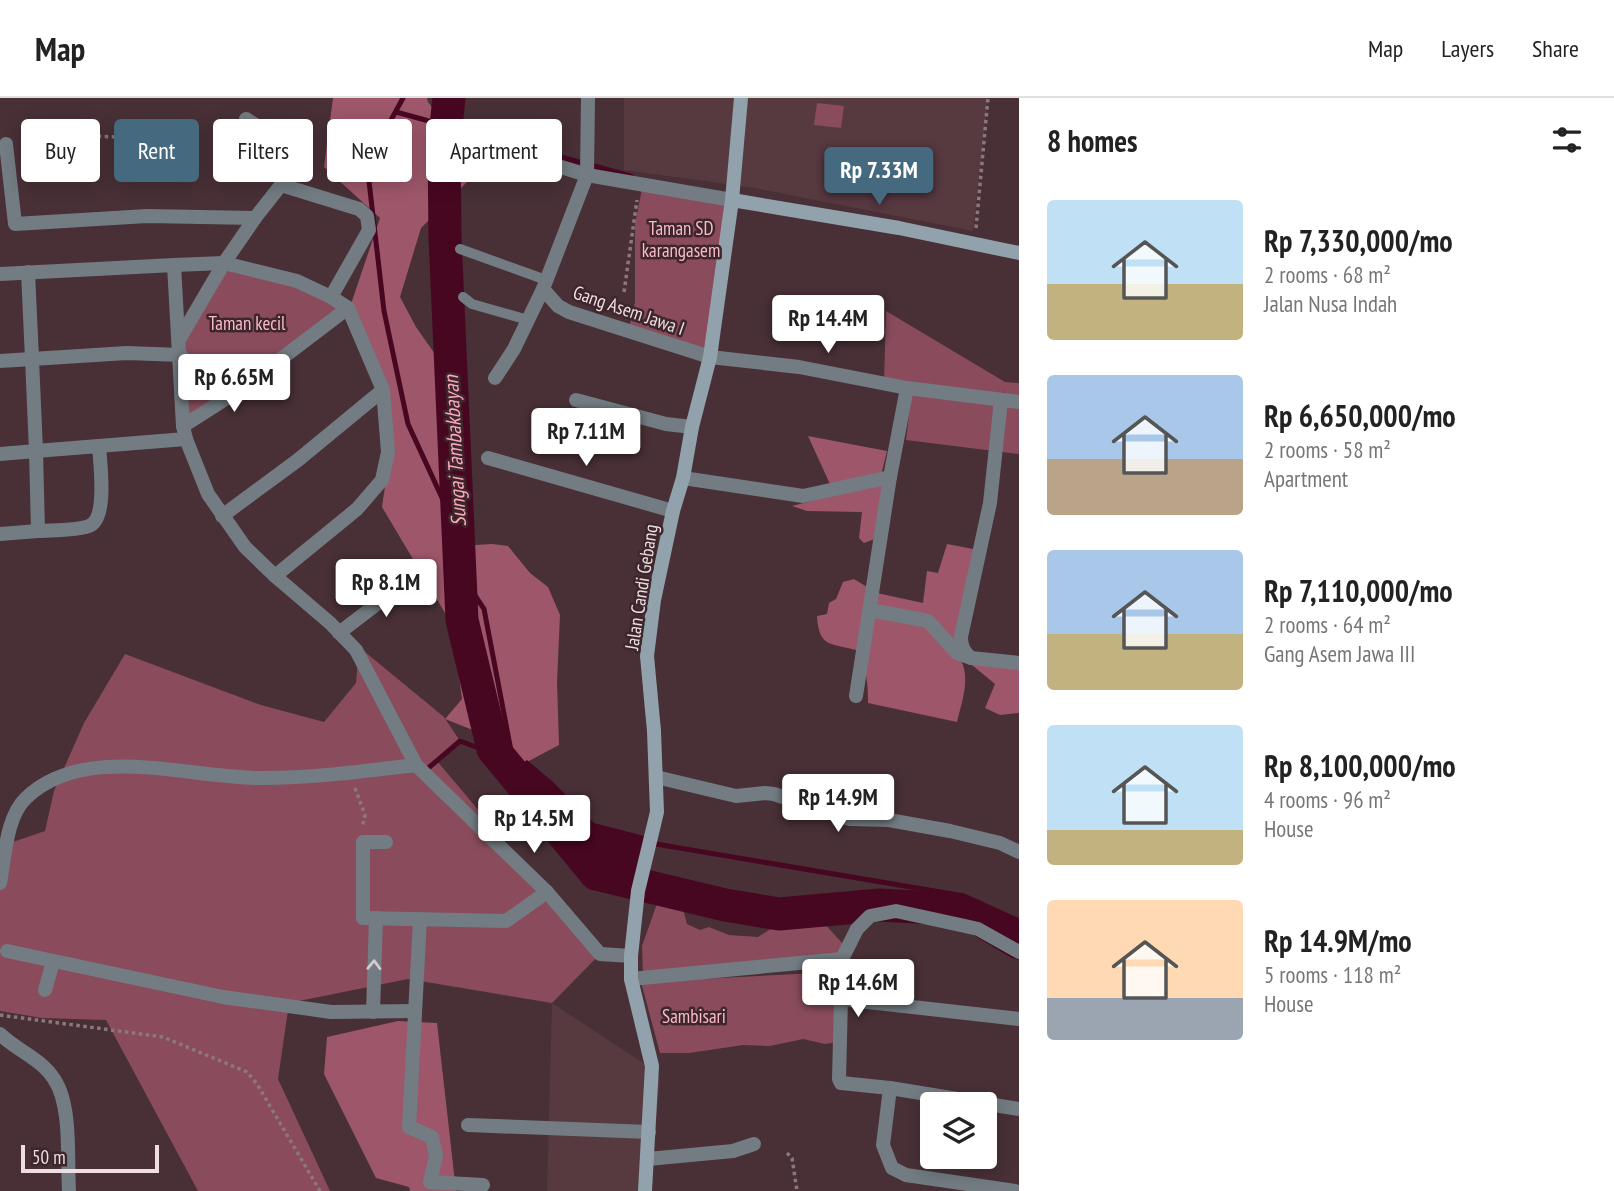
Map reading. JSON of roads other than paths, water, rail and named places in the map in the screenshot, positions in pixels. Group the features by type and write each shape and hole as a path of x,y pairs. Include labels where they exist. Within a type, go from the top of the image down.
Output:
{"main road":[{"name":"Jalan Candi Gebang","path":"645,1191 652,1066 631,979 631,956 638,891 657,812 654,731 647,656 654,600 710,357 732,200 741,98"},
{"path":"732,200 975,242 1019,253"}],"street":[{"path":"495,379 514,349 545,285 587,166 584,99"},
{"path":"6,144 15,224"},
{"path":"562,160 587,166 639,186 732,200"},
{"path":"180,338 225,263 282,182"},
{"path":"281,185 359,208 367,216 369,230 331,297"},
{"path":"0,224 147,216 255,218"},
{"path":"0,274 225,263 297,281 348,307 383,390 388,452 382,480 357,509 275,576"},
{"path":"174,265 185,432 208,494 222,516 245,547 356,650 418,767 547,891 600,954 631,956"},
{"path":"28,272 38,531"},
{"name":"Gang Asem Jawa I","path":"545,285 558,306 569,312 710,357 799,367 907,388 1019,402"},
{"path":"0,454 99,446 185,432 348,307"},
{"path":"0,360 127,353 181,355"},
{"path":"856,696 890,477 907,388"},
{"path":"222,516 298,460 383,390"},
{"path":"576,400 666,424 692,427"},
{"path":"971,658 965,654 961,637 990,503 1001,400"},
{"path":"0,534 89,526 97,518 101,489 99,446"},
{"path":"488,458 673,511"},
{"path":"683,478 803,496 890,477"},
{"path":"339,633 412,577"},
{"path":"870,610 928,621 957,653 971,658 1019,663"},
{"path":"0,883 14,818 24,800 43,784 68,774 117,764 259,778 324,776 418,767"},
{"path":"656,777 736,796 774,794 850,818 889,820 950,831 1000,843 1019,852"},
{"path":"386,842 363,842 363,918 506,921 547,891"},
{"path":"1019,952 978,929 896,911 877,913 863,922 842,959 839,1079 841,1083 890,1088 1019,1109"},
{"path":"373,1012 376,918"},
{"path":"420,919 409,1127 432,1137 436,1156 430,1182 483,1185"},
{"path":"7,951 237,999 331,1012 415,1011"},
{"path":"631,979 842,959"},
{"path":"45,990 53,962"},
{"path":"841,999 1019,1019"},
{"path":"0,1034 55,1079 65,1110 69,1147 69,1191"},
{"path":"890,1088 883,1145 892,1168 906,1175 1015,1191"},
{"path":"468,1125 649,1132"},
{"path":"648,1159 733,1151 754,1144"}],"lane":[{"path":"460,249 545,285"},
{"path":"463,297 472,304 528,320"}],"waterway":[{"path":"403,98 367,164 384,311 408,424 449,513 470,588 484,609 513,761 524,770"},
{"name":"Sungai Tambakbayan","path":"449,98 444,145 445,237 462,620 493,749 596,874 725,905 779,914 880,905 935,908 972,915 1019,943"},
{"path":"396,112 631,176"},
{"path":"426,770 460,741 513,761"},
{"path":"650,843 964,896 1019,921"}],"park label":[{"name":"Taman SD karangasem","path":"681,239"},
{"name":"Taman kecil","path":"247,323"},
{"name":"Sambisari","path":"694,1016"}]}
